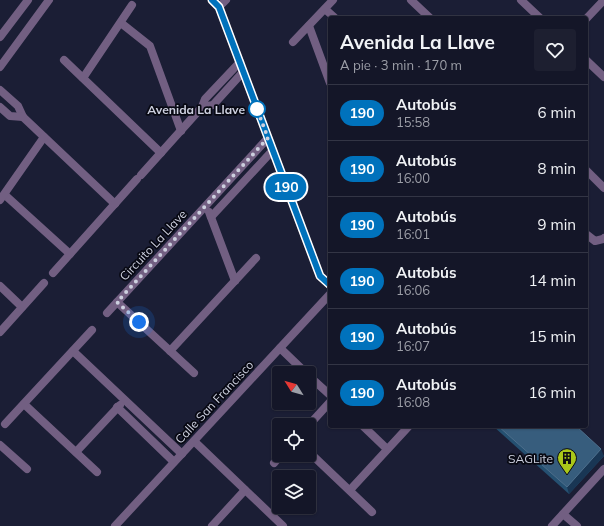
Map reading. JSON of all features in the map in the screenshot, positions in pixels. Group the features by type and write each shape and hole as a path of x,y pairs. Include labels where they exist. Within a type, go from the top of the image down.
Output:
{"street":[{"path":"0,37 28,0"},
{"path":"0,67 49,0"},
{"path":"212,0 219,7 320,276 328,283"},
{"path":"219,7 226,0"},
{"path":"293,42 333,0"},
{"path":"411,0 428,16"},
{"path":"521,0 538,16"},
{"path":"588,17 604,0"},
{"path":"83,78 132,6"},
{"path":"325,9 333,16"},
{"path":"121,23 150,46 181,131"},
{"path":"309,26 328,77"},
{"path":"64,60 161,153"},
{"path":"53,273 202,107 205,99 240,62"},
{"path":"588,62 604,77"},
{"path":"202,107 213,106 243,72"},
{"path":"0,90 18,106 22,117 115,204"},
{"path":"0,107 10,116 22,117"},
{"path":"44,137 2,197 70,254"},
{"name":"Circuito La Llave","path":"107,313 268,138"},
{"path":"211,217 273,150"},
{"path":"588,172 604,188"},
{"path":"207,205 235,281"},
{"path":"588,236 595,241 604,238"},
{"path":"170,351 256,258"},
{"path":"0,332 44,283"},
{"path":"0,286 22,307"},
{"name":"Calle San Francisco","path":"115,526 328,296"},
{"path":"117,302 194,373"},
{"path":"5,424 92,330"},
{"path":"280,348 299,366"},
{"path":"73,351 182,454"},
{"path":"316,382 328,393"},
{"path":"76,452 124,400"},
{"path":"24,404 97,472"},
{"path":"315,418 328,404"},
{"path":"117,407 174,462"},
{"path":"365,428 387,449"},
{"path":"350,490 407,428"},
{"path":"194,441 283,526"},
{"path":"0,444 27,469"},
{"path":"316,458 372,512"},
{"path":"552,526 604,469"},
{"path":"212,526 245,490"},
{"path":"563,514 577,526"}],"building":[{"name":"SAGLite","path":"500,428 578,428 601,449 567,487"}],"bus line":[{"name":"190","path":"212,0 219,7 320,276 328,283"}],"place":[{"name":"Avenida La Llave","path":"257,109"},
{"name":"SAGLite","path":"567,475"}],"route":[{"path":"139,322 117,302 268,138 257,109"}]}
